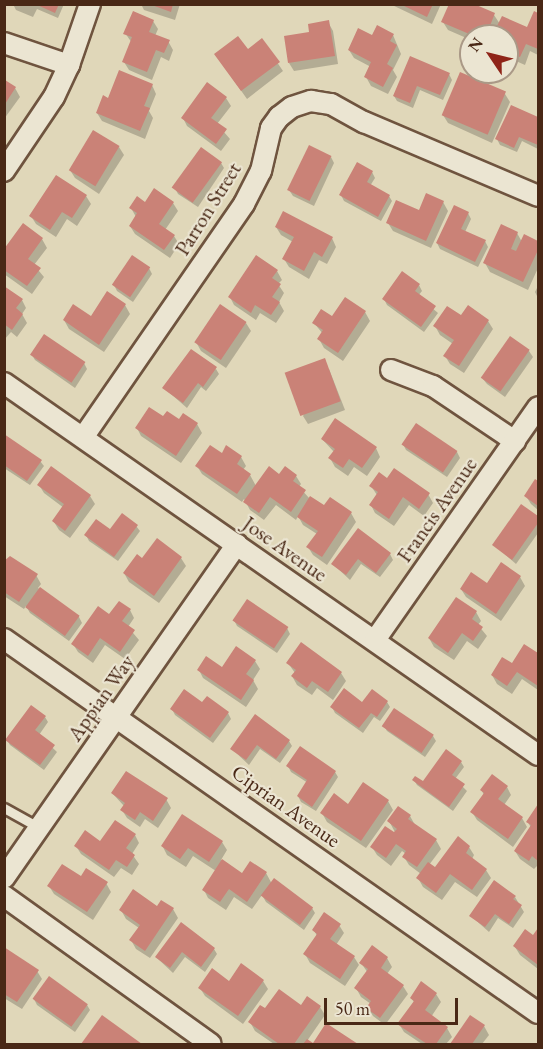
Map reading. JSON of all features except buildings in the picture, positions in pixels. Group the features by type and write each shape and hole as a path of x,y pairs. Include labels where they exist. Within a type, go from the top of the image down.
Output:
{"street":[{"path":"4,171 42,118 69,65 90,4"},
{"path":"4,43 69,65"},
{"name":"Parron Street","path":"84,436 244,204 261,171 271,128 279,117 292,107 311,101 332,104 364,122 538,196"},
{"path":"391,370 433,386 515,441"},
{"name":"Jose Avenue","path":"4,383 84,436 538,755"},
{"name":"Francis Avenue","path":"375,640 538,407"},
{"name":"Appian Way","path":"4,878 237,544"},
{"name":"Ciprian Avenue","path":"4,639 118,716 538,1013"},
{"path":"4,896 211,1044"}],"lane":[{"path":"4,808 39,828"}]}
